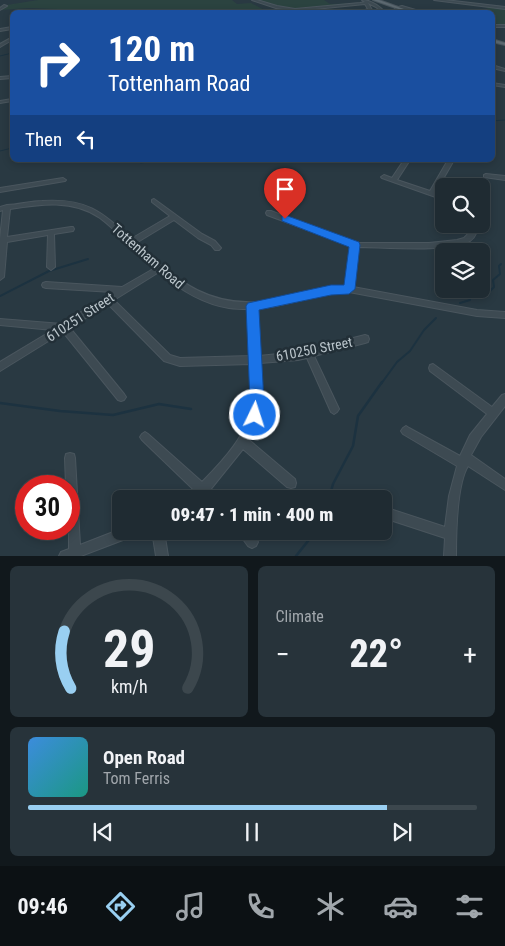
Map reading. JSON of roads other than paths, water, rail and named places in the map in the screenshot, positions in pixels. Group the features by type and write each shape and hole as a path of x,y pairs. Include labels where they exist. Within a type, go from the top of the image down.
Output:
{"main road":[{"path":"375,0 403,10"}],"street":[{"path":"254,0 295,10 365,2 377,6 381,10"},
{"path":"436,0 505,8"},
{"path":"480,5 488,2"},
{"path":"0,9 5,6"},
{"path":"396,8 402,7 412,10"},
{"path":"394,180 406,162"},
{"path":"432,193 450,162"},
{"path":"486,176 505,178"},
{"path":"384,177 435,194"},
{"path":"0,190 63,180"},
{"name":"Tottenham Road","path":"4,208 61,201 82,206 96,212 185,288 212,302 252,306 331,290 349,289 476,314 505,315"},
{"path":"154,201 200,236 214,243 217,248"},
{"path":"0,277 4,208"},
{"path":"269,213 355,245 458,242 467,240 472,233"},
{"path":"132,242 174,217"},
{"path":"2,241 71,230"},
{"path":"51,233 51,267"},
{"path":"349,289 355,245"},
{"name":"610251 Street","path":"0,367 65,328 122,290 161,268"},
{"path":"46,285 122,290"},
{"name":"610250 Street","path":"108,299 173,361 256,360 298,356 365,339"},
{"path":"145,437 204,490 242,441 255,415 257,402 256,360 252,306"},
{"path":"0,322 65,328 121,397"},
{"path":"308,353 334,409"},
{"path":"434,368 493,413"},
{"path":"450,556 449,534 465,460 474,440 505,398"},
{"path":"406,431 465,460 505,485"},
{"path":"242,441 291,483"},
{"path":"70,458 72,555 112,539"},
{"path":"392,516 449,534"},
{"path":"159,540 162,556"}],"waterway":[{"path":"0,56 10,54"},
{"path":"495,121 505,120"},
{"path":"0,151 10,148"},
{"path":"138,162 148,162"},
{"path":"0,296 49,271 88,259"},
{"path":"460,303 470,300 471,292 488,293 494,287 493,280 500,274 499,266 501,264"},
{"path":"381,384 397,362 410,351 424,330 436,318"},
{"path":"331,490 353,446 358,416 382,382"},
{"path":"0,403 60,411 113,415 159,404 191,409"},
{"path":"296,556 309,540"}]}
